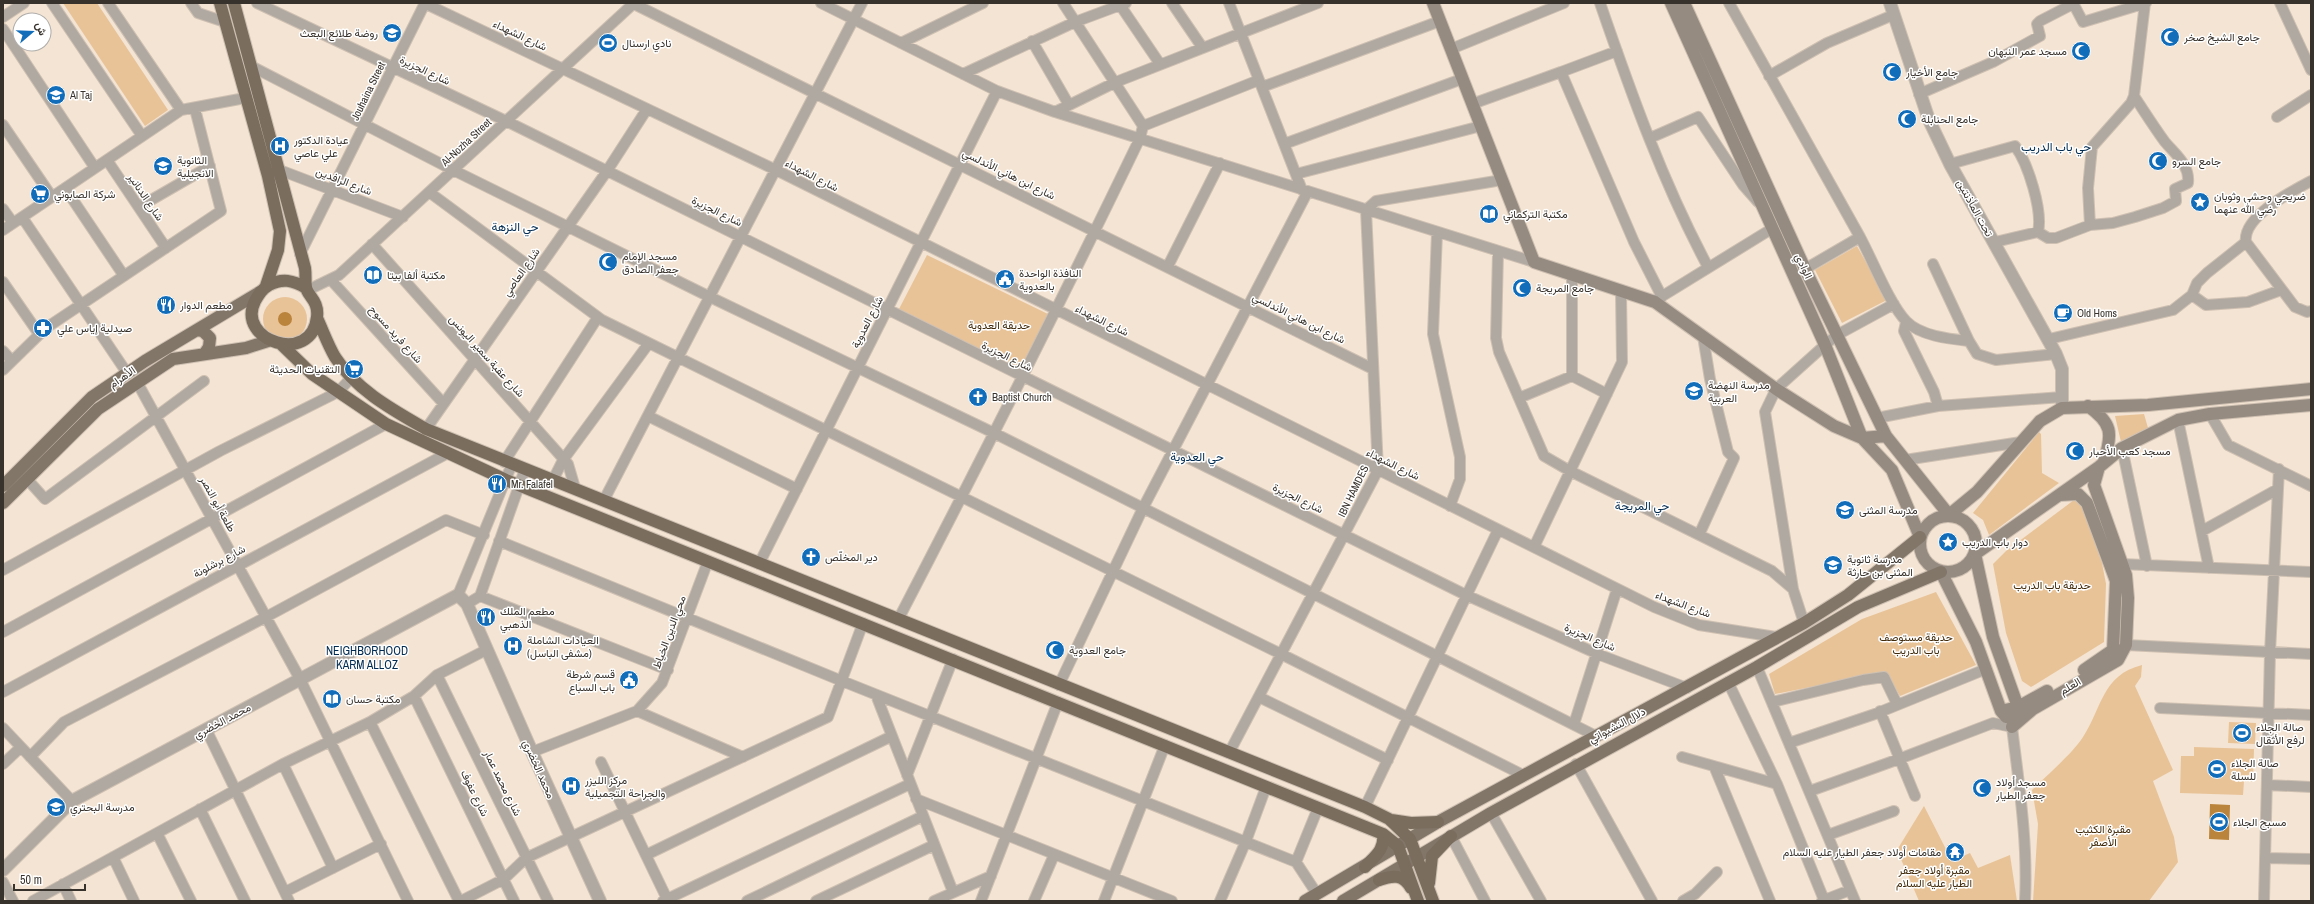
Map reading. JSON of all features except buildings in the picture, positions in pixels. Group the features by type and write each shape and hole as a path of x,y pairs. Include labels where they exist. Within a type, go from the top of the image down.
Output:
{"highway":[{"path":"220,3 245,98 268,176 280,231 278,250 263,289 254,304 253,318 258,331 268,340 282,345 312,374 386,424 506,480 1383,834 1398,846 1418,900"},
{"path":"234,3 307,280 307,289 317,308 317,318 313,329 305,338 294,344 282,345"},
{"path":"263,289 276,282 286,280 296,282 307,289"},
{"path":"317,318 336,357 352,377 386,406 426,429 1390,819 1412,823 1438,822"},
{"path":"1390,819 1410,839 1431,896"},
{"path":"1365,867 1381,851 1384,842 1383,834"},
{"path":"1431,896 1429,872 1432,856 1451,836"},
{"path":"1379,880 1391,876 1401,877 1407,881 1418,900"}],"main road":[{"path":"1433,3 1534,262 1621,292 1658,299 1703,336 1776,389 1834,426 1862,438 1892,470 1920,538"},
{"name":"الوادي","path":"1671,3 1825,345 1862,438"},
{"name":"الوادي","path":"1684,3 1805,269 1886,436 1949,515"},
{"name":"الأهرام","path":"3,486 92,397 127,373 263,289"},
{"path":"197,330 203,331 210,338 209,347 205,353"},
{"name":"الأهرام","path":"3,503 98,409 173,359 246,348 268,340"},
{"path":"1949,515 1977,492 2040,421 2062,403 2088,406 2148,405 2311,389"},
{"path":"1343,901 1417,858 1491,812 1576,764 1757,667 1858,607 1941,572 1961,569 1971,562 1975,554 2060,495 2122,448 2178,420 2210,414 2311,405"},
{"path":"2088,406 2100,414 2108,426 2110,442 2094,485 2126,575 2128,598 2126,645"},
{"path":"1862,438 1886,436"},
{"path":"2060,495 2078,494 2087,504 2116,581 2115,637 2113,650"},
{"path":"1949,515 1958,517 1972,528 1976,541 1975,554 1993,637 2018,707 2012,727 2001,711 1976,642 1941,572 1926,562 1920,546 1920,538 1924,528 1931,521 1940,517 1949,515"},
{"name":"دلال النشيواتي","path":"1306,901 1438,822 1522,775 1687,688 1776,637 1804,623 1848,595 1920,538"},
{"name":"العلم","path":"2001,711 2018,707 2113,650 2126,645"},
{"name":"العلم","path":"2012,727 2033,709 2118,660 2126,645"}],"street":[{"path":"3,17 24,3"},
{"path":"52,3 142,136"},
{"path":"108,3 180,110"},
{"path":"191,3 198,13 225,22"},
{"name":"شارع الجزيرة","path":"257,3 393,69 506,121 741,236 887,310 1466,595 1596,653 1687,688"},
{"name":"Jouhaina Street","path":"300,254 425,3"},
{"name":"شارع الشهداء","path":"425,3 776,170 1654,607 1699,625 1776,637"},
{"name":"Al-Nozha Street","path":"307,289 331,280 403,217 633,3"},
{"name":"شارع ابن هاني الأندلسي","path":"633,3 960,163 1373,369"},
{"path":"821,3 996,91 1055,112 1498,252 1534,262"},
{"path":"604,500 862,3"},
{"path":"901,43 983,3"},
{"path":"898,620 1024,377 1054,309 1140,138 1143,126 1116,82 1063,3"},
{"path":"1172,3 1202,47"},
{"path":"1229,3 1296,174 1305,190"},
{"path":"1055,112 1116,82 1240,32 1318,3"},
{"path":"1451,49 1564,3"},
{"path":"1600,3 1650,138 1688,229 1708,267"},
{"path":"1729,3 1860,237 1894,304 1906,322 1928,334 1949,340 1969,341"},
{"name":"تحت المأذنتين","path":"1890,3 1919,94 1950,164 1995,242 2056,354 2062,369 2062,403"},
{"path":"1919,94 2015,51 2040,36 2037,24 2040,21 2073,3 2083,22 2146,3 2134,96 2131,103 2092,147 2088,188 2090,225"},
{"path":"2280,3 2311,70"},
{"path":"963,74 1075,22 1123,4 1160,64"},
{"path":"1769,76 1827,43 1893,15"},
{"path":"1143,126 1260,83 1440,21"},
{"path":"3,29 95,168"},
{"path":"1032,41 1069,105"},
{"path":"1472,104 1617,51"},
{"path":"251,66 364,126 710,297 994,433 1438,655 1596,736"},
{"path":"1562,72 1658,299 1773,228"},
{"path":"1284,144 1462,79"},
{"name":"شارع العدوية","path":"759,564 996,91"},
{"path":"2277,117 2311,95"},
{"path":"1995,242 2038,232 2048,238 2056,238 2090,225 2113,223 2163,208 2176,201 2175,189 2188,183 2189,177 2178,155 2166,143 2134,96"},
{"path":"3,230 180,110 195,109 245,98"},
{"path":"3,370 39,334 221,211 195,109"},
{"name":"شارع العاصي","path":"426,429 607,171 647,109"},
{"path":"1650,138 1698,117 1743,185 1764,209"},
{"path":"3,124 52,197"},
{"path":"1296,174 1481,126"},
{"path":"1950,164 2015,146 2021,153 2034,185 2040,225 2038,232"},
{"name":"شارع الدنانير","path":"107,160 166,248"},
{"path":"1168,266 1220,163"},
{"path":"139,207 210,166"},
{"name":"شارع الرافدين","path":"277,169 333,189 403,217"},
{"path":"1366,210 1376,201 1502,180"},
{"path":"2311,181 2268,207 2248,227 2245,235 2246,242 2295,307 2307,312 2311,310"},
{"path":"65,188 124,276"},
{"path":"1059,685 1114,572 1143,508 1209,386 1305,190"},
{"path":"429,192 598,317 961,498 1281,654 1407,719 1522,775"},
{"path":"3,209 12,223"},
{"name":"IBN HAMDES","path":"1229,753 1378,470 1366,210"},
{"path":"22,217 127,373"},
{"path":"1437,232 1433,334 1460,457 1460,479 1450,506"},
{"path":"1805,269 1860,237"},
{"path":"2049,339 2174,310 2192,295 2197,283 2246,242"},
{"name":"شارع عقبة سمير اليونس","path":"372,244 568,464 575,488"},
{"path":"1498,252 1496,338 1499,352 1544,456 1570,471 1772,571 1793,589"},
{"path":"1933,264 1969,341 1977,354 1996,360 2024,359 2056,354"},
{"path":"1572,275 1572,376"},
{"name":"شارع فريد مسوح","path":"331,280 443,403"},
{"path":"3,282 39,334"},
{"path":"2192,295 2206,305 2248,302 2281,290"},
{"path":"1534,547 1622,362 1621,292"},
{"path":"1804,623 1793,589 1765,412 1776,389 1825,345 1837,335 1894,304"},
{"path":"458,594 506,480 508,463 529,421 598,317"},
{"path":"1906,322 1904,331 1934,392 1938,406"},
{"path":"1699,535 1734,458 1728,452 1710,378 1703,336"},
{"path":"553,480 563,460 649,343"},
{"path":"3,351 12,361"},
{"path":"1519,398 1572,376 1607,394"},
{"path":"3,570 220,451 338,392 352,377"},
{"path":"27,479 45,499 204,381"},
{"name":"طلعة أبو النصر","path":"137,382 300,679 332,742 408,901"},
{"path":"1877,418 1938,406 2062,403"},
{"path":"2210,414 2228,445 2311,486"},
{"path":"648,416 796,489"},
{"path":"2178,420 2209,568"},
{"path":"3,632 386,424"},
{"path":"1905,460 2022,442"},
{"path":"2122,448 2147,566"},
{"name":"شارع برشلونة","path":"3,692 448,453"},
{"path":"467,604 480,596 525,469"},
{"path":"2264,901 2270,653 2279,469"},
{"path":"2202,531 2278,488"},
{"path":"30,757 64,722 266,617 446,520 484,535"},
{"path":"1365,808 1498,530"},
{"path":"499,542 876,695 1144,800 1296,862 1317,894"},
{"name":"محي الدين الخياط","path":"532,752 637,711 662,683 708,561"},
{"path":"2121,564 2311,572"},
{"path":"1574,724 1617,589"},
{"name":"محمد الخضري","path":"3,870 72,801 458,594 467,604 569,836 600,901"},
{"path":"480,596 668,670"},
{"path":"370,722 460,901 504,879 526,858 569,836 625,813 828,717 863,623"},
{"path":"2126,645 2311,654"},
{"path":"33,901 283,764 332,742 370,722 414,696 437,675 486,650"},
{"path":"601,762 666,900 909,779 931,716 953,660"},
{"path":"1757,667 1810,790 1855,901"},
{"path":"1789,743 1880,711 1986,669"},
{"name":"شارع محمد عمار","path":"437,675 548,901"},
{"path":"1772,702 1862,680 1884,677 1897,704"},
{"path":"1728,682 1777,784 1823,900 1850,890"},
{"path":"876,695 953,892"},
{"name":"شارع عفوف","path":"414,696 514,901"},
{"path":"1258,697 1388,760"},
{"path":"981,901 1038,758 1058,702"},
{"path":"2160,708 2311,715"},
{"path":"637,711 743,757"},
{"path":"1880,711 1915,796"},
{"path":"1810,790 1899,760 1993,723 2012,727 2021,794 2027,866 2025,901"},
{"path":"3,728 72,801"},
{"path":"206,729 287,897 334,868 381,844"},
{"path":"646,855 892,736"},
{"path":"1104,901 1165,745"},
{"path":"3,764 21,747"},
{"path":"1682,758 1777,784"},
{"path":"283,764 334,868"},
{"path":"1576,764 1652,901"},
{"path":"1714,766 1770,901"},
{"path":"2267,785 2311,787"},
{"path":"1220,901 1246,841 1266,786"},
{"path":"916,800 1172,901"},
{"path":"1296,862 1318,808"},
{"path":"200,809 245,901"},
{"path":"1828,835 1894,811"},
{"path":"1491,812 1541,901"},
{"path":"748,901 923,816"},
{"path":"157,833 191,901"},
{"path":"1451,836 1485,901"},
{"path":"816,901 934,845"},
{"path":"1034,901 1054,855"},
{"path":"113,857 134,901"},
{"path":"2265,858 2311,859"},
{"path":"1683,901 1695,894 1717,872"},
{"path":"934,901 991,876"},
{"path":"3,882 13,901"},
{"path":"63,884 71,901"}],"green space":[{"path":"63,3 97,3 168,110 145,126"},
{"path":"1857,246 1887,300 1842,323 1815,270"},
{"name":"حديقة العدوية","path":"927,255 1048,314 1022,372 899,309"},
{"path":"285,297 297,301 303,307 307,319 303,331 297,337 285,341 273,337 267,331 263,319 267,307 273,301"},
{"path":"2144,414 2148,428 2121,442 2115,416"},
{"path":"2039,432 2041,434 2042,473 2059,483 1989,535 1983,520 1973,513"},
{"name":"حديقة باب الدريب","path":"2074,500 2081,503 2102,563 2106,584 2104,642 2031,687 2022,681 2006,633 1993,564 2006,551"},
{"name":"حديقة مستوصف باب الدريب","path":"1936,592 1976,665 1900,696 1886,672 1775,694 1769,674 1862,619"},
{"name":"مقبرة الكثيب الأصفر","path":"2142,665 2141,677 2135,686 2173,770 2153,781 2174,837 2178,862 2149,901 2033,901 2038,824 2032,790 2078,744 2111,685 2119,676"},
{"name":"صالة الجلاء لرفع الأثقال","path":"2229,722 2256,723 2255,744 2228,743"},
{"name":"صالة الجلاء للسلة","path":"2194,747 2254,749 2253,782 2244,781 2243,795 2180,793 2181,756 2194,756"},
{"name":"مقبرة أولاد جعفر الطيار عليه السلام","path":"1924,806 1952,861 1970,853 1978,868 2010,855 2017,901 1919,901 1897,850"}],"shaded area":[{"path":"282,312 288,312 292,316 292,322 288,326 282,326 278,322 278,316"},
{"name":"مسبح الجلاء","path":"2210,804 2230,805 2229,840 2209,839"}],"place":[{"name":"روضة طلائع البعث","path":"392,33"},
{"name":"جامع الشيخ صخر","path":"2170,37"},
{"name":"نادي ارسنال","path":"608,43"},
{"name":"مسجد عمر النبهان","path":"2081,51"},
{"name":"جامع الأخيار","path":"1892,72"},
{"name":"Al Taj","path":"56,95"},
{"name":"جامع الحنابلة","path":"1907,119"},
{"name":"عيادة الدكتور علي عاصي","path":"280,146"},
{"name":"جامع السرو","path":"2158,161"},
{"name":"الثانوية الانجيلية","path":"163,166"},
{"name":"شركة الصابوني","path":"40,194"},
{"name":"ضريحي وحشي وثوبان رضي الله عنهما","path":"2200,202"},
{"name":"مكتبة التركماني","path":"1489,214"},
{"name":"مسجد الإمام جعفر الصادق","path":"608,262"},
{"name":"مكتبة ألفا بيتا","path":"373,275"},
{"name":"النافذة الواحدة بالعدوية","path":"1005,279"},
{"name":"جامع المريجة","path":"1522,288"},
{"name":"مطعم الدوار","path":"166,305"},
{"name":"Old Homs","path":"2063,313"},
{"name":"صيدلية إياس علي","path":"43,328"},
{"name":"التقنيات الحديثة","path":"354,369"},
{"name":"مدرسة النهضة العربية","path":"1694,391"},
{"name":"Baptist Church","path":"978,397"},
{"name":"مسجد كعب الأحبار","path":"2075,451"},
{"name":"Mr. Falafel","path":"497,484"},
{"name":"مدرسة المثنى","path":"1845,510"},
{"name":"دوار باب الدريب","path":"1948,542"},
{"name":"دير المخلّص","path":"811,557"},
{"name":"مدرسة ثانوية المثنى بن حارثة","path":"1833,565"},
{"name":"مطعم الملك الذهبي","path":"486,617"},
{"name":"العيادات الشاملة (مشفى الباسل)","path":"513,646"},
{"name":"جامع العدوية","path":"1055,650"},
{"name":"قسم شرطة باب السباع","path":"629,680"},
{"name":"مكتبة حسان","path":"332,699"},
{"name":"صالة الجلاء لرفع الأثقال","path":"2242,733"},
{"name":"صالة الجلاء للسلة","path":"2217,769"},
{"name":"مركز الليزر والجراحة التجميلية","path":"571,786"},
{"name":"مسجد أولاد جعفر الطيار","path":"1982,788"},
{"name":"مدرسة البحتري","path":"56,807"},
{"name":"مسبح الجلاء","path":"2219,822"},
{"name":"مقامات أولاد جعفر الطيار عليه السلام","path":"1955,852"}],"district":[{"name":"حي باب الدريب","path":"2056,147"},
{"name":"حي النزهة","path":"515,227"},
{"name":"حي العدوية","path":"1197,457"},
{"name":"حي المريجة","path":"1642,506"},
{"name":"NEIGHBORHOOD KARM ALLOZ","path":"367,658"}]}
